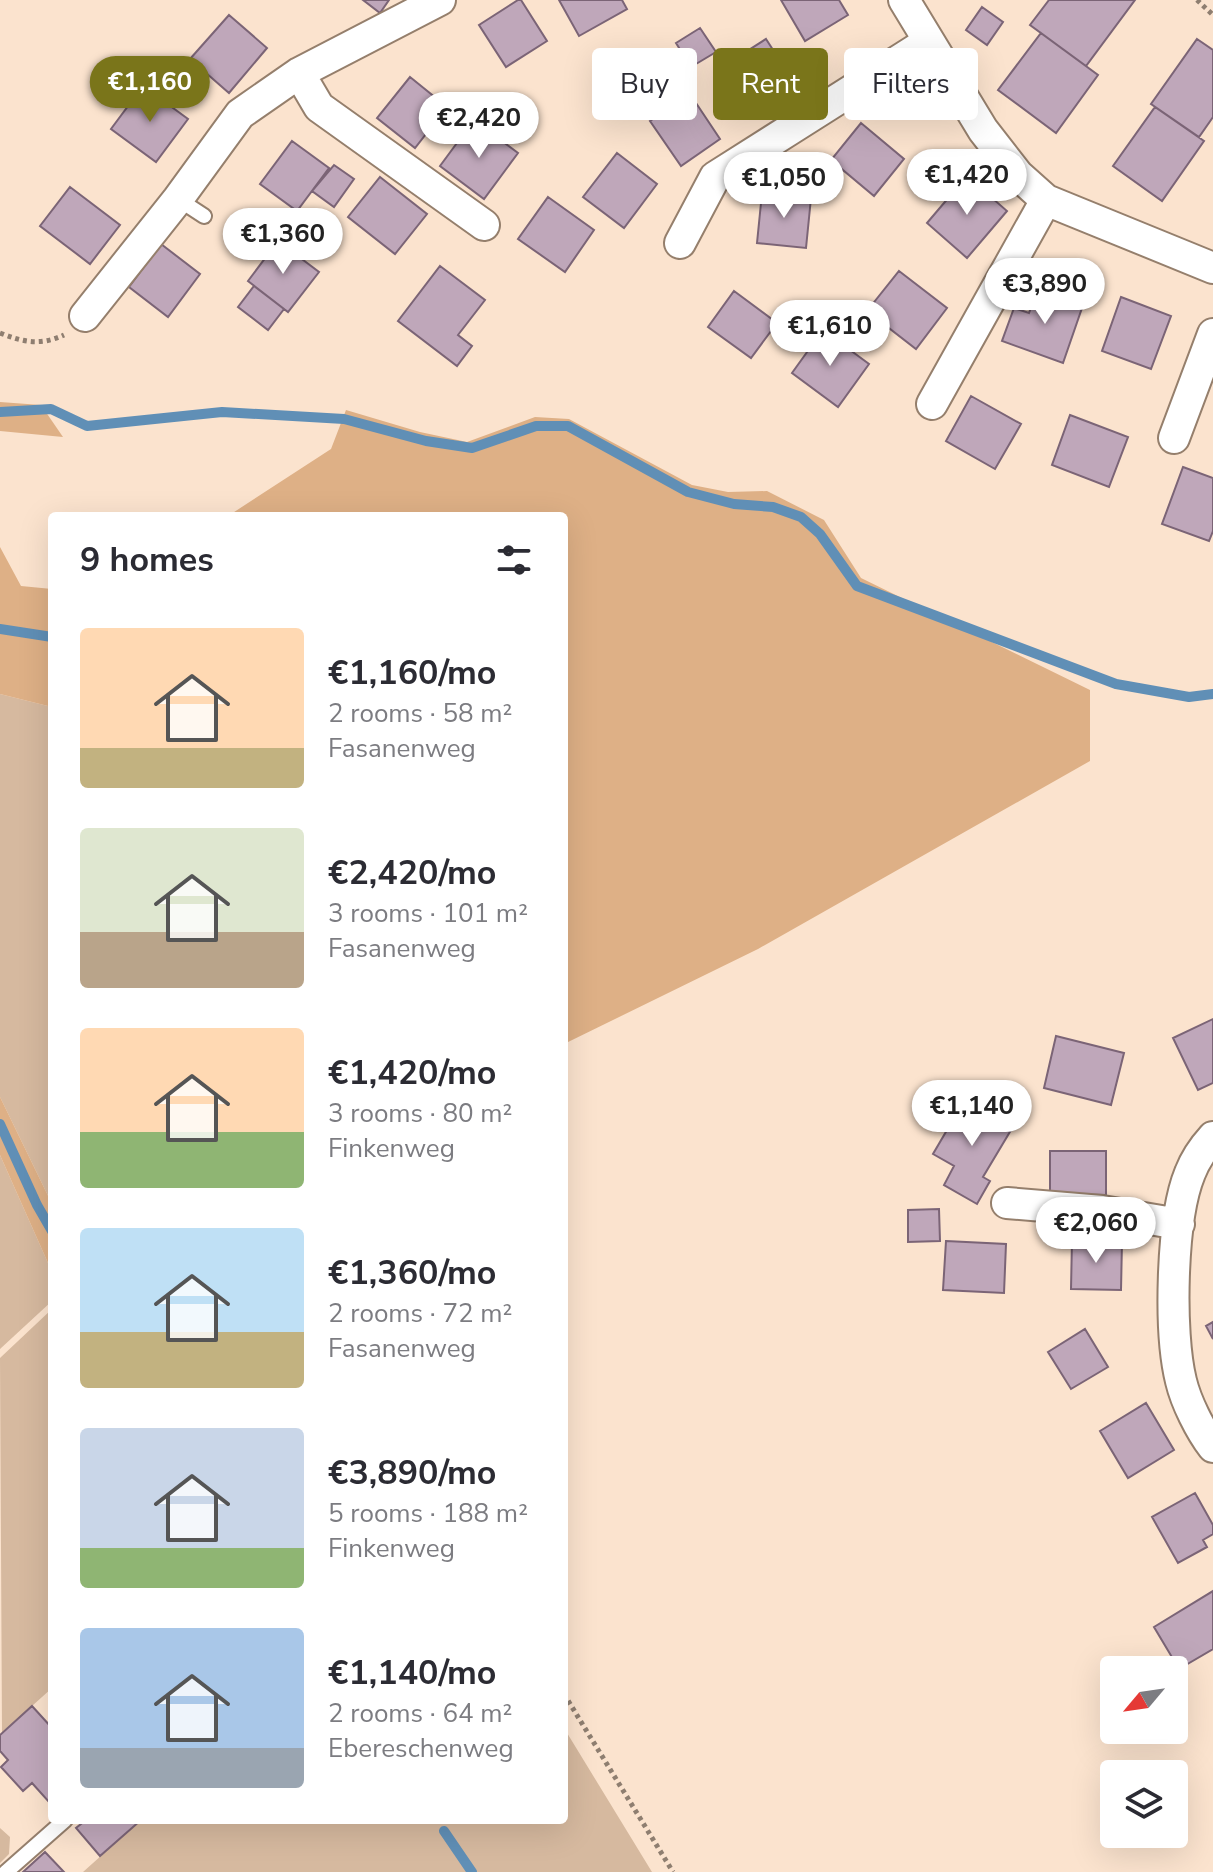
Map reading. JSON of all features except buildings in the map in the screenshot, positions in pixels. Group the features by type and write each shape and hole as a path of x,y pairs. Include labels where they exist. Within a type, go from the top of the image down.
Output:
{"street":[{"path":"85,316 178,199 240,114 299,73 440,0"},
{"path":"904,0 983,130 1018,175 1046,200 1213,268"},
{"path":"680,243 715,177 928,42"},
{"path":"299,73 319,107 484,225"},
{"path":"932,404 1046,200"},
{"path":"1174,438 1213,334"},
{"path":"1213,1137 1202,1149 1189,1175 1179,1224 1174,1276 1175,1345 1181,1383 1205,1416 1213,1447"},
{"path":"1007,1203 1102,1211 1179,1224"}],"lane":[{"path":"178,199 204,216"},
{"path":"6,1872 60,1824"}],"path":[{"path":"1197,0 1213,15"},
{"path":"0,333 22,342 39,343 70,333 85,316"},
{"path":"568,1701 673,1872"}],"shaded area":[{"path":"0,402 41,405 63,437 0,431"},
{"path":"346,410 467,442 535,417 569,419 692,485 728,492 767,491 824,520 861,578 1090,690 1090,761 758,949 568,1042 568,512 234,512 331,449"},
{"path":"0,547 21,586 48,589 48,706 0,694"},
{"path":"0,694 48,706 48,1196 0,1097"},
{"path":"0,1097 48,1196 48,1263 0,1155"},
{"path":"0,1155 48,1263 48,1305 0,1349"},
{"path":"48,1313 48,1692 2,1733 0,1358"},
{"path":"568,1735 652,1872 83,1872 137,1824 568,1824"},
{"path":"0,1828 10,1837 9,1854 0,1863"}],"waterway":[{"path":"0,412 51,409 87,426 222,412 344,419 426,441 472,448 536,426 568,426 688,492 734,504 773,507 801,517 820,534 857,586 1116,684 1189,697 1213,694"},
{"path":"0,629 48,636"},
{"path":"0,1124 48,1224"},
{"path":"444,1831 472,1872"}]}
